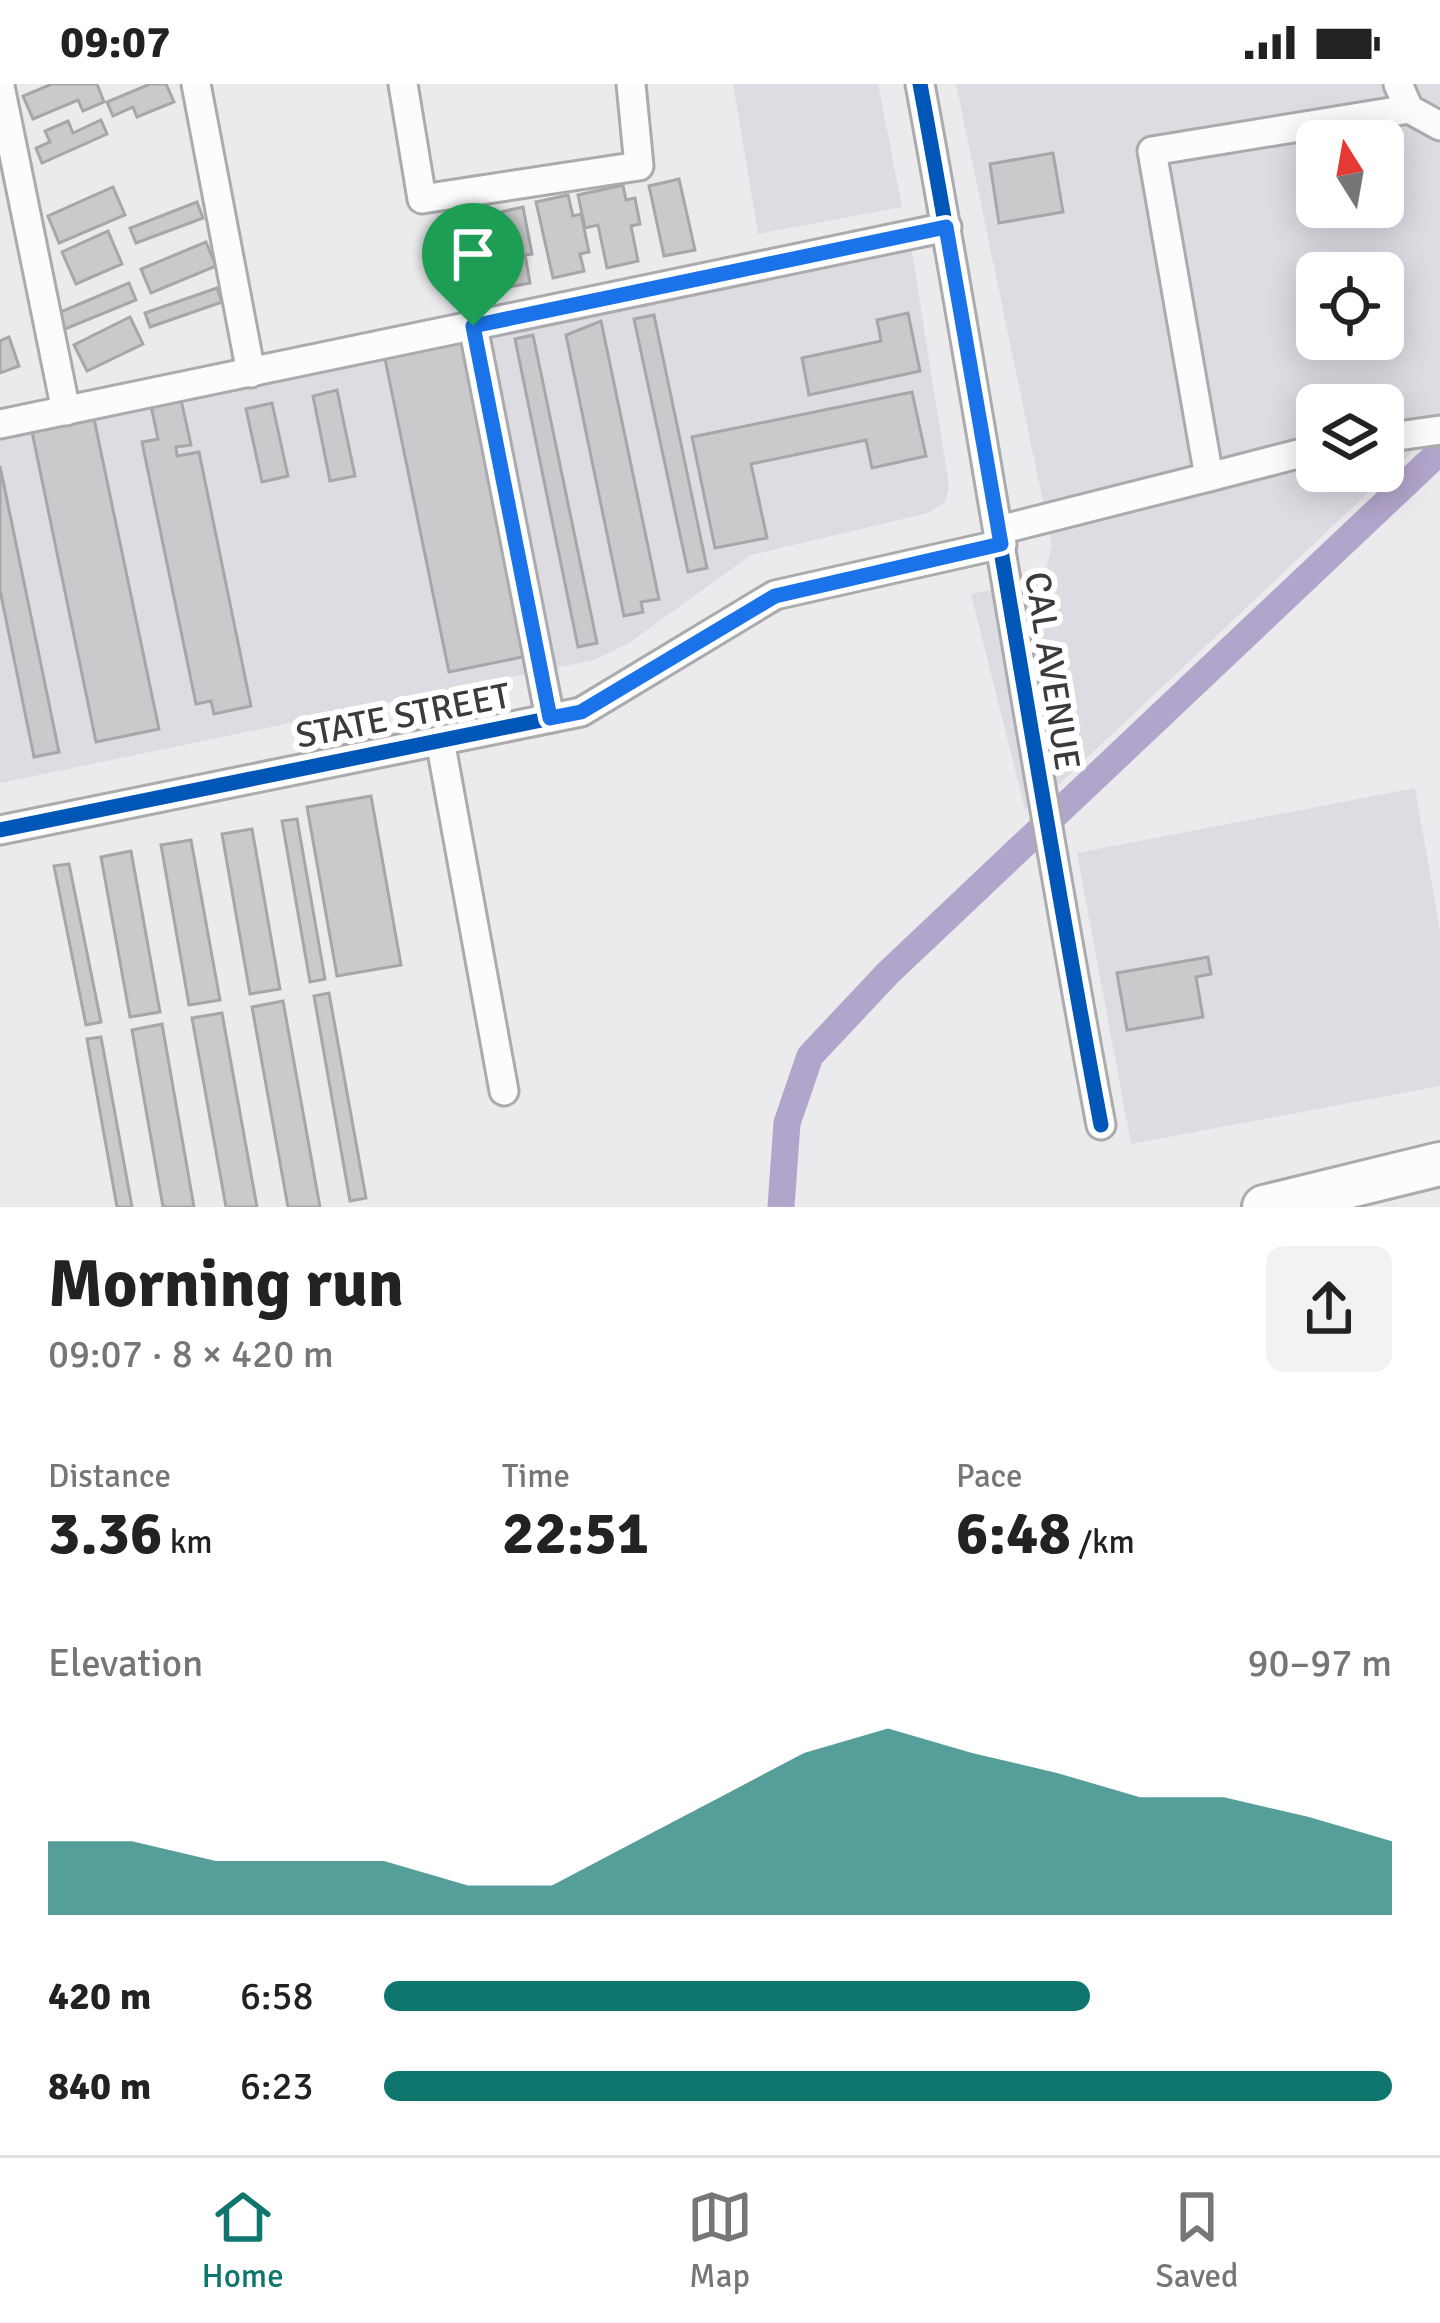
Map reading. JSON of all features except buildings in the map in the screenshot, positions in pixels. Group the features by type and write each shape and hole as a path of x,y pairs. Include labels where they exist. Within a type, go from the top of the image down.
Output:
{"highway":[{"path":"1264,1207 1440,1164"},
{"path":"1284,1207 1440,1178"}],"street":[{"path":"196,84 251,373"},
{"path":"403,84 422,199 638,166 631,84"},
{"name":"CAL AVENUE","path":"920,84 1101,1126"},
{"path":"0,86 66,411"},
{"path":"1209,477 1152,151 1403,96 1440,126"},
{"path":"0,424 946,227"},
{"path":"473,326 550,718"},
{"path":"1404,435 1440,430"},
{"name":"STATE STREET","path":"0,830 581,712 775,596 1296,454"},
{"path":"440,740 504,1091"}],"shaded area":[{"path":"733,84 878,84 902,207 758,234"},
{"path":"956,84 1440,84 1440,456 1422,442 1404,459 1404,384 1296,384 1296,492 1369,492 1056,787 1025,809 971,594 1019,585 1046,569 1052,545"},
{"path":"911,246 949,486 945,502 928,513 751,555 629,643 594,660 0,783 0,439"},
{"path":"1415,788 1440,931 1440,1086 1131,1144 1077,853"}],"waterway":[{"path":"781,1207 787,1123 810,1056 888,973 1433,458"}],"cycle path":[{"path":"920,84 1101,1125"},
{"path":"0,830 581,712 775,595 1002,544"}],"route":[{"path":"946,227 1001,544 775,596 581,712 550,718 473,326 946,227"}]}
